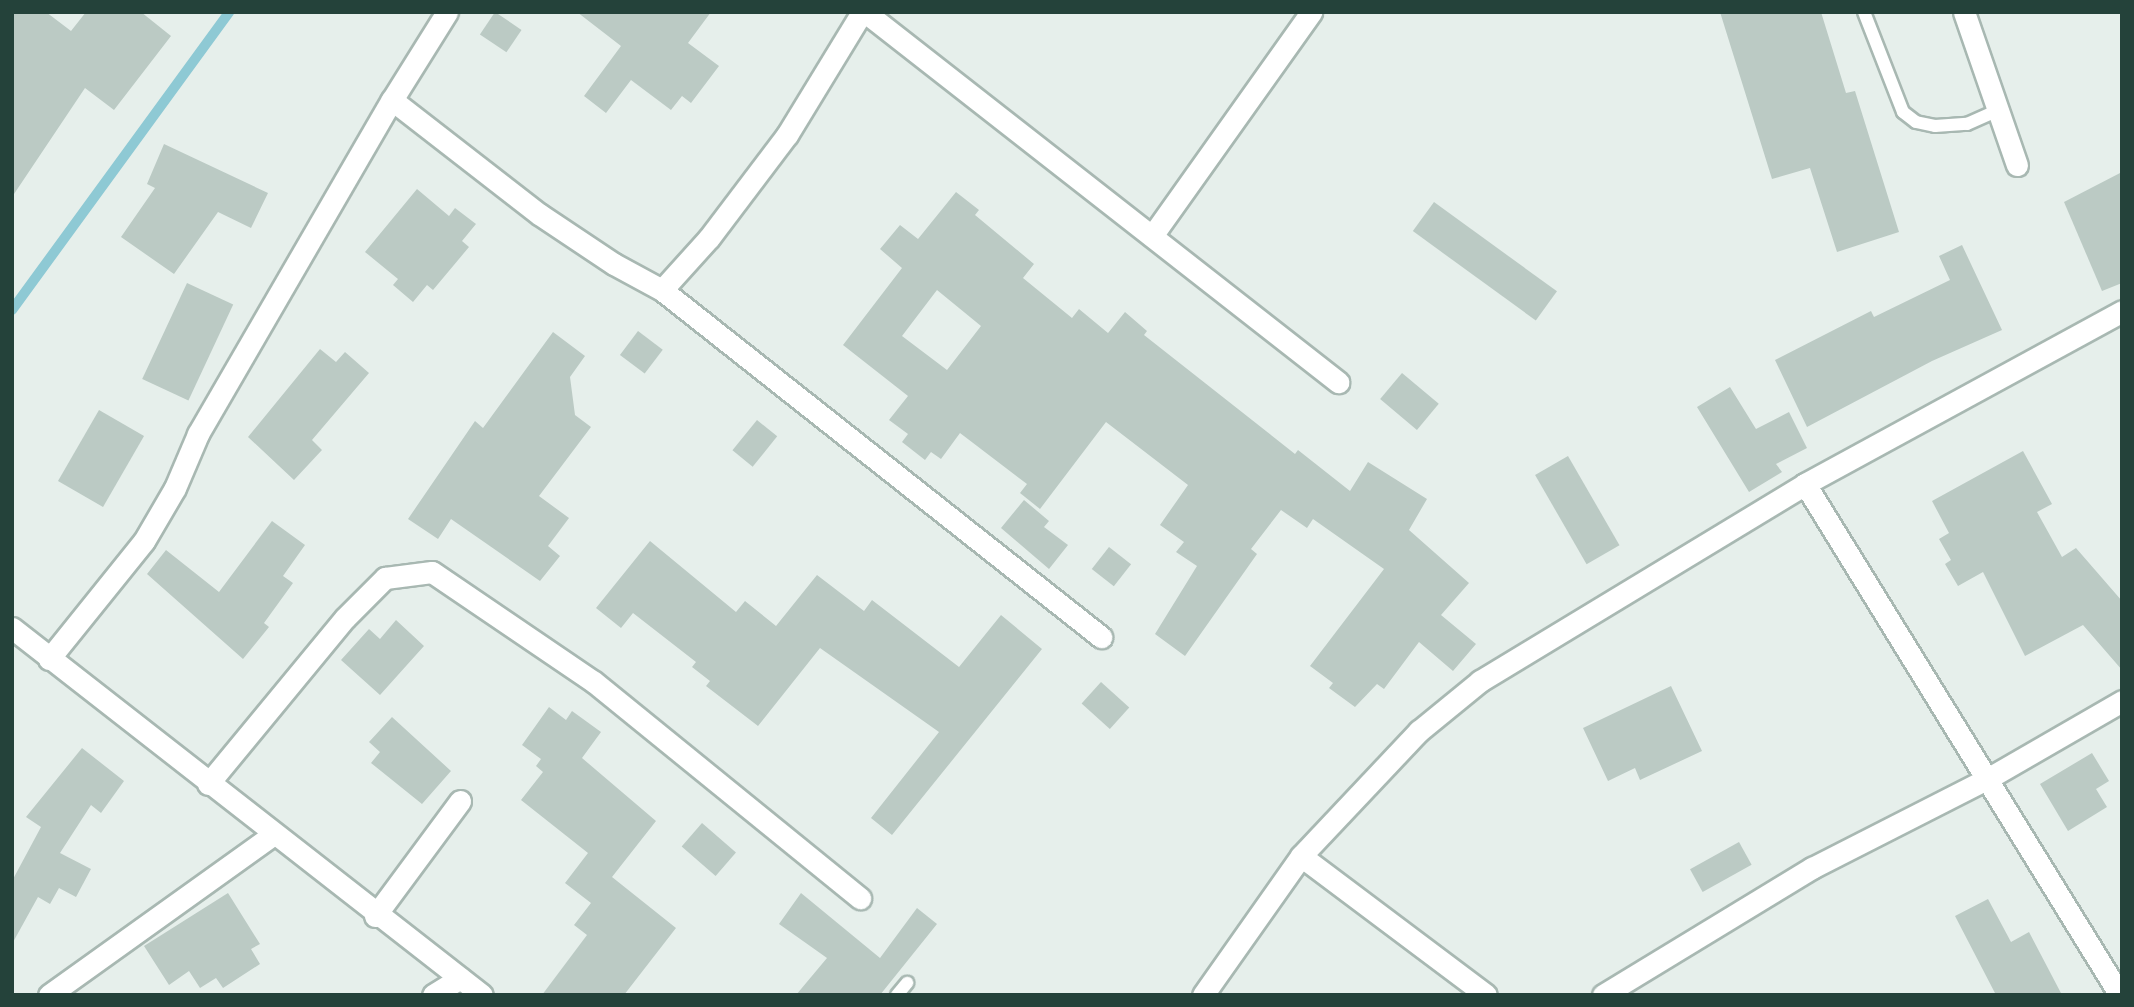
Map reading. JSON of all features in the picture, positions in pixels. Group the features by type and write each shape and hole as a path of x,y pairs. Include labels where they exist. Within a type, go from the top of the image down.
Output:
{"street":[{"path":"49,660 144,541 204,422 392,100 447,12"},
{"path":"662,290 709,238 786,135 864,12 1338,382"},
{"path":"1152,236 1311,12"},
{"path":"1965,12 1996,111 2017,165"},
{"path":"392,100 540,215 614,264 662,290 1101,637"},
{"path":"1203,995 1301,856 1419,731 1480,681 1805,484 2122,311"},
{"path":"1805,484 2120,995"},
{"path":"208,784 345,618 385,579 432,572 594,682 860,898"},
{"path":"12,628 375,916 482,995"},
{"path":"1603,995 1812,868 1987,779 2122,701"},
{"path":"375,916 460,801"},
{"path":"49,995 274,834"},
{"path":"1301,856 1486,995"},
{"path":"433,995 460,978"}],"lane":[{"path":"1864,12 1903,112 1916,122 1935,126 1967,124 1996,111"},
{"path":"897,995 906,983"}],"building":[{"path":"12,12 46,12 71,31 86,12 141,12 171,36 114,110 85,88 12,197"},
{"path":"495,12 522,30 506,52 480,34"},
{"path":"577,12 711,12 688,43 719,66 691,103 682,96 671,110 631,80 606,113 584,96 621,46"},
{"path":"1720,12 1821,12 1846,93 1855,91 1899,232 1837,252 1810,168 1772,179"},
{"path":"164,144 268,193 251,228 218,212 174,274 121,237 155,188 147,184"},
{"path":"2122,172 2122,283 2102,291 2064,202"},
{"path":"417,189 449,216 455,208 476,224 462,241 469,247 433,290 427,285 413,302 393,285 398,279 365,252"},
{"path":"956,192 979,210 975,215 1034,264 1023,278 1072,318 1079,309 1108,333 1125,312 1147,331 1144,335 1295,454 1298,450 1350,491 1368,462 1427,499 1409,530 1469,583 1441,615 1476,644 1453,671 1419,642 1384,689 1377,684 1355,707 1329,688 1333,683 1310,666 1384,569 1313,519 1307,528 1281,510 1251,549 1257,554 1185,656 1155,634 1197,566 1176,552 1184,542 1160,525 1188,485 1106,422 1040,509 1020,493 1027,484 960,433 941,459 931,452 925,460 902,442 908,434 889,420 908,396 843,345 902,268 880,249 900,225 918,239","holes":["937,290 981,326 947,370 902,336"]},
{"path":"1434,202 1557,291 1536,320 1413,231"},
{"path":"1962,245 2002,330 1932,361 1807,427 1775,360 1871,311 1874,317 1950,280 1939,256"},
{"path":"187,283 233,305 188,401 142,379"},
{"path":"638,331 663,350 645,374 620,355"},
{"path":"553,332 585,356 570,377 575,415 591,427 539,496 569,518 548,546 560,556 540,581 451,519 438,539 408,519 475,421 483,428"},
{"path":"320,349 336,362 345,352 369,373 312,440 322,450 294,480 248,437"},
{"path":"1402,373 1439,404 1417,430 1380,399"},
{"path":"1730,387 1756,429 1789,412 1807,448 1776,464 1782,472 1749,492 1697,407"},
{"path":"99,410 144,436 103,507 58,481"},
{"path":"757,420 777,436 753,467 732,450"},
{"path":"2023,451 2052,504 2037,512 2062,557 2076,548 2122,601 2122,670 2083,625 2025,656 1983,572 1958,586 1945,564 1951,560 1939,539 1949,533 1932,501"},
{"path":"1568,456 1620,545 1587,564 1535,475"},
{"path":"1024,500 1049,521 1044,527 1068,545 1049,569 1001,528"},
{"path":"272,521 305,545 283,576 293,583 264,623 269,627 243,659 147,574 166,550 219,592"},
{"path":"650,541 736,612 745,601 776,626 817,575 864,611 872,600 959,667 1001,615 1042,649 892,835 871,818 939,732 820,648 758,726 706,686 710,681 692,667 696,662 633,613 621,628 596,608"},
{"path":"1109,547 1131,564 1114,586 1092,569"},
{"path":"396,620 424,646 380,695 341,660 369,629 380,639"},
{"path":"1101,682 1129,707 1110,729 1082,704"},
{"path":"1671,686 1702,751 1640,780 1635,768 1608,781 1583,728"},
{"path":"549,707 566,720 572,711 601,732 582,758 656,821 612,877 676,928 624,995 542,995 587,935 574,925 591,903 565,883 588,853 521,800 543,772 536,766 541,759 522,745"},
{"path":"392,717 451,771 422,804 371,763 380,752 369,742"},
{"path":"82,748 124,781 101,813 91,805 60,853 91,869 76,897 59,888 50,904 38,897 12,944 12,881 41,827 26,817"},
{"path":"2092,753 2109,781 2096,789 2107,807 2068,831 2040,784"},
{"path":"702,823 736,853 716,876 682,846"},
{"path":"1739,842 1752,865 1703,892 1690,869"},
{"path":"228,893 260,944 251,949 260,964 223,988 216,978 200,988 189,971 169,985 144,946"},
{"path":"801,893 880,958 917,908 937,924 880,995 796,995 827,958 779,924"},
{"path":"1988,899 2011,942 2029,932 2062,995 1996,995 1955,916"}],"waterway":[{"path":"12,310 229,12"}]}
